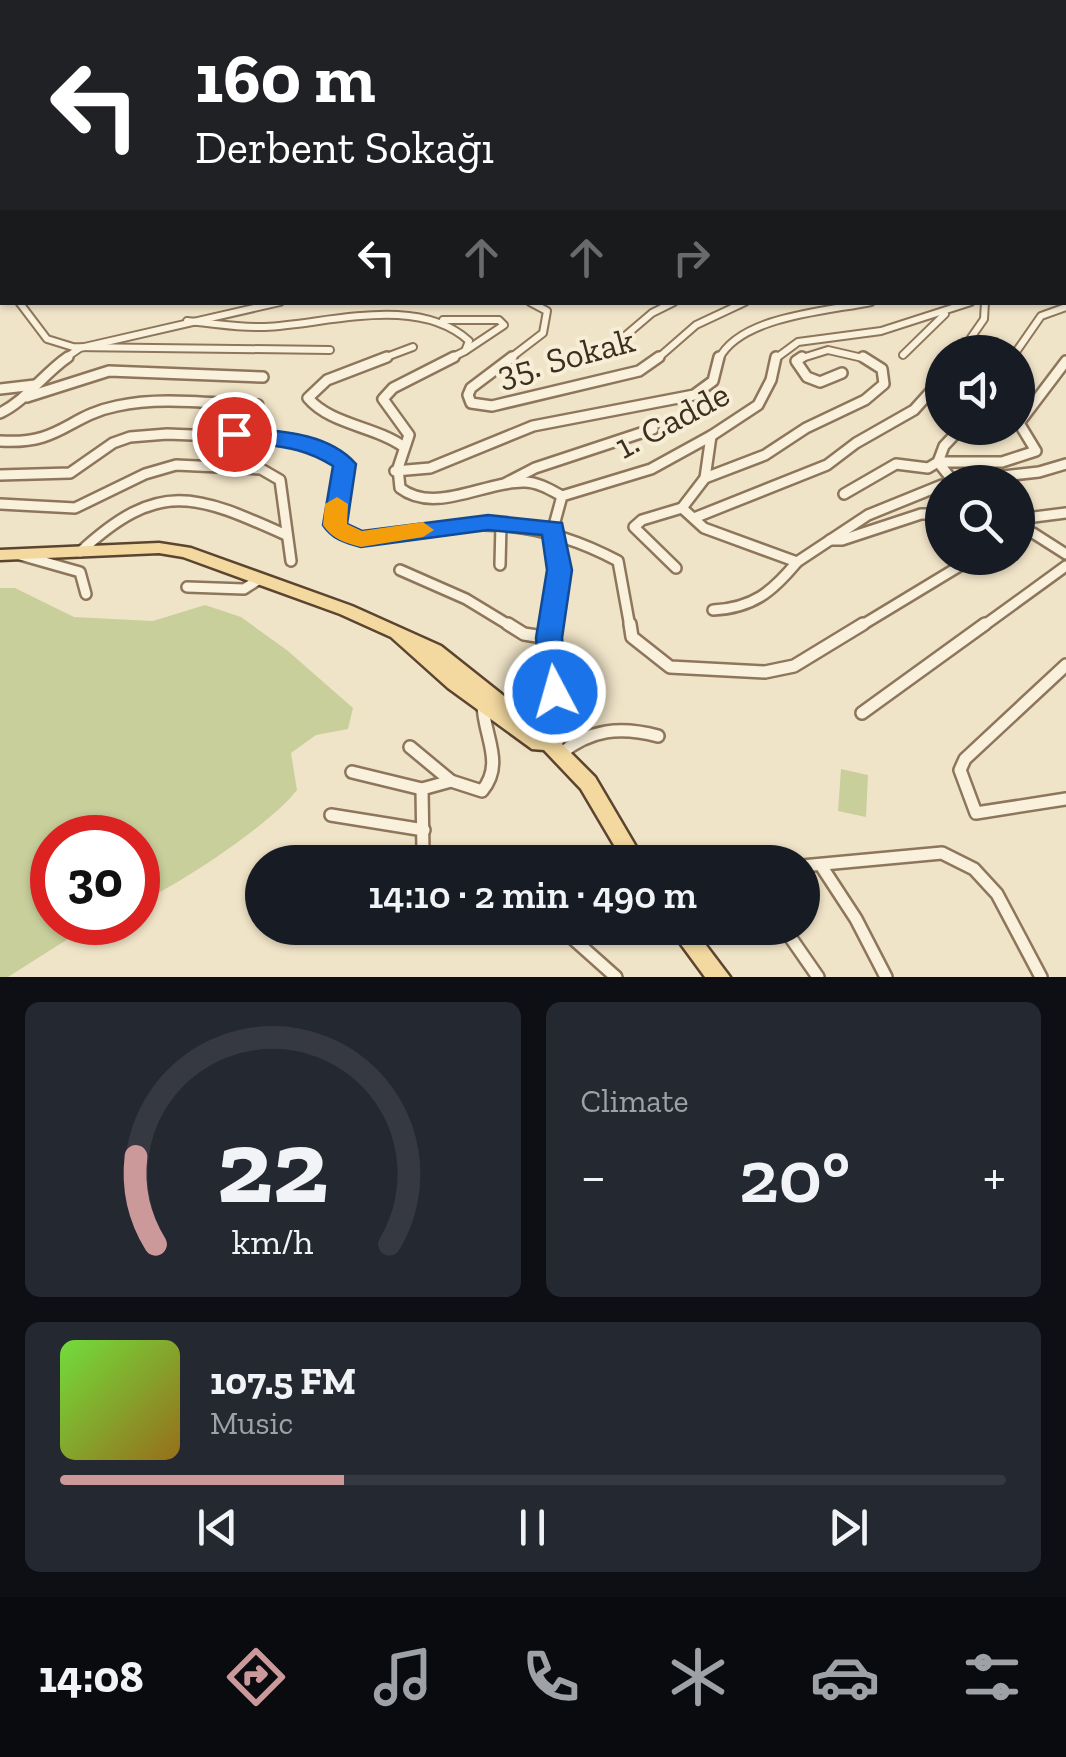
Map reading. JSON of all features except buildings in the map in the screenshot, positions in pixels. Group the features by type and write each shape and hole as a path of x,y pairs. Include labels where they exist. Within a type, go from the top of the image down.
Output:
{"main road":[{"path":"0,556 159,548 185,552 390,628 435,650 532,723 588,783 625,845"},
{"path":"390,628 483,705 532,723"},
{"path":"454,683 532,723 560,754"},
{"path":"691,945 712,976"}],"street":[{"path":"21,305 46,338 80,348 330,350"},
{"path":"24,398 35,384 80,348 265,305"},
{"name":"35. Sokak","path":"537,305 548,310 543,333 471,388 468,395 472,403 492,406 640,370 661,359 702,321 738,305"},
{"path":"625,336 668,305"},
{"path":"395,471 430,468 533,426 694,395 713,380 720,354 746,333 765,323 856,305"},
{"name":"1. Cadde","path":"562,496 650,468 711,436 758,404 771,380 776,355 789,345 881,331 964,305"},
{"path":"973,335 984,319 985,305"},
{"path":"1026,335 1035,319 1048,309 1066,307"},
{"path":"903,355 947,312"},
{"path":"187,321 262,327 411,317 499,320 504,325 465,351 393,388 382,399 410,434 395,471 396,483 402,491 440,500 525,482 562,496 553,529 560,570 549,638 555,692 532,723"},
{"path":"436,320 462,331 469,341 465,351"},
{"path":"404,447 372,426 348,422 313,406 308,398 327,380 413,347"},
{"path":"705,478 765,454 806,428 865,400 884,384 882,370 852,352 821,350 797,359 806,377 820,382 842,373"},
{"path":"844,494 896,464 928,468 938,462 1002,462 1036,451 1018,423 1066,362"},
{"path":"0,414 24,398 87,375 109,372 263,376"},
{"path":"0,389 35,384"},
{"path":"0,441 48,441 97,410 126,404 258,405"},
{"path":"694,518 827,465 837,455 907,419 925,404"},
{"path":"502,486 517,474 653,429"},
{"path":"0,475 70,474 113,443 130,437 234,434 290,439 320,448 345,464 335,525 341,532 361,539 501,524 553,529 582,539 618,561 632,636 654,658 670,667 693,671 782,670 944,575"},
{"path":"676,568 634,527 642,520 682,508 705,478 711,436"},
{"path":"940,465 945,445"},
{"path":"0,504 75,508 145,474 176,464 261,469 280,480 291,560"},
{"path":"1035,472 1066,467"},
{"path":"713,610 743,610 772,593 797,562 828,540 868,516 925,493"},
{"path":"80,552 101,530 140,507 172,496 221,506 286,536"},
{"path":"682,508 704,528 797,562"},
{"path":"1035,516 1066,513"},
{"path":"828,540 842,540 925,514"},
{"path":"500,565 501,524"},
{"path":"1035,535 1066,554"},
{"path":"20,556 67,572 80,572 86,594"},
{"path":"862,713 1066,566"},
{"path":"400,570 466,599 524,634 549,638"},
{"path":"187,587 244,589 258,580"},
{"path":"1066,665 965,759 960,770 976,813 1066,799"},
{"path":"410,746 451,781 482,791 491,780 494,748 483,705"},
{"path":"560,754 580,736 612,727 658,736"},
{"path":"352,772 422,789 451,781"},
{"path":"422,789 422,845"},
{"path":"331,815 424,830"},
{"path":"886,977 822,866 942,853 974,869 998,894 1041,977"},
{"path":"581,945 616,977"},
{"path":"796,945 818,977"}],"green space":[{"path":"0,588 15,588 74,617 153,621 205,605 241,617 288,651 353,708 348,729 316,735 291,753 297,790 284,804 223,853 160,891 160,815 30,815 30,945 58,945 8,977 0,977"},
{"path":"841,769 868,775 866,817 838,811"}],"slow traffic":[{"path":"337,504 335,525 341,532 361,539 423,530"}],"route":[{"path":"234,434 290,439 320,448 345,464 335,525 341,532 361,539 488,522 553,529 560,570 549,638 555,692"}]}
